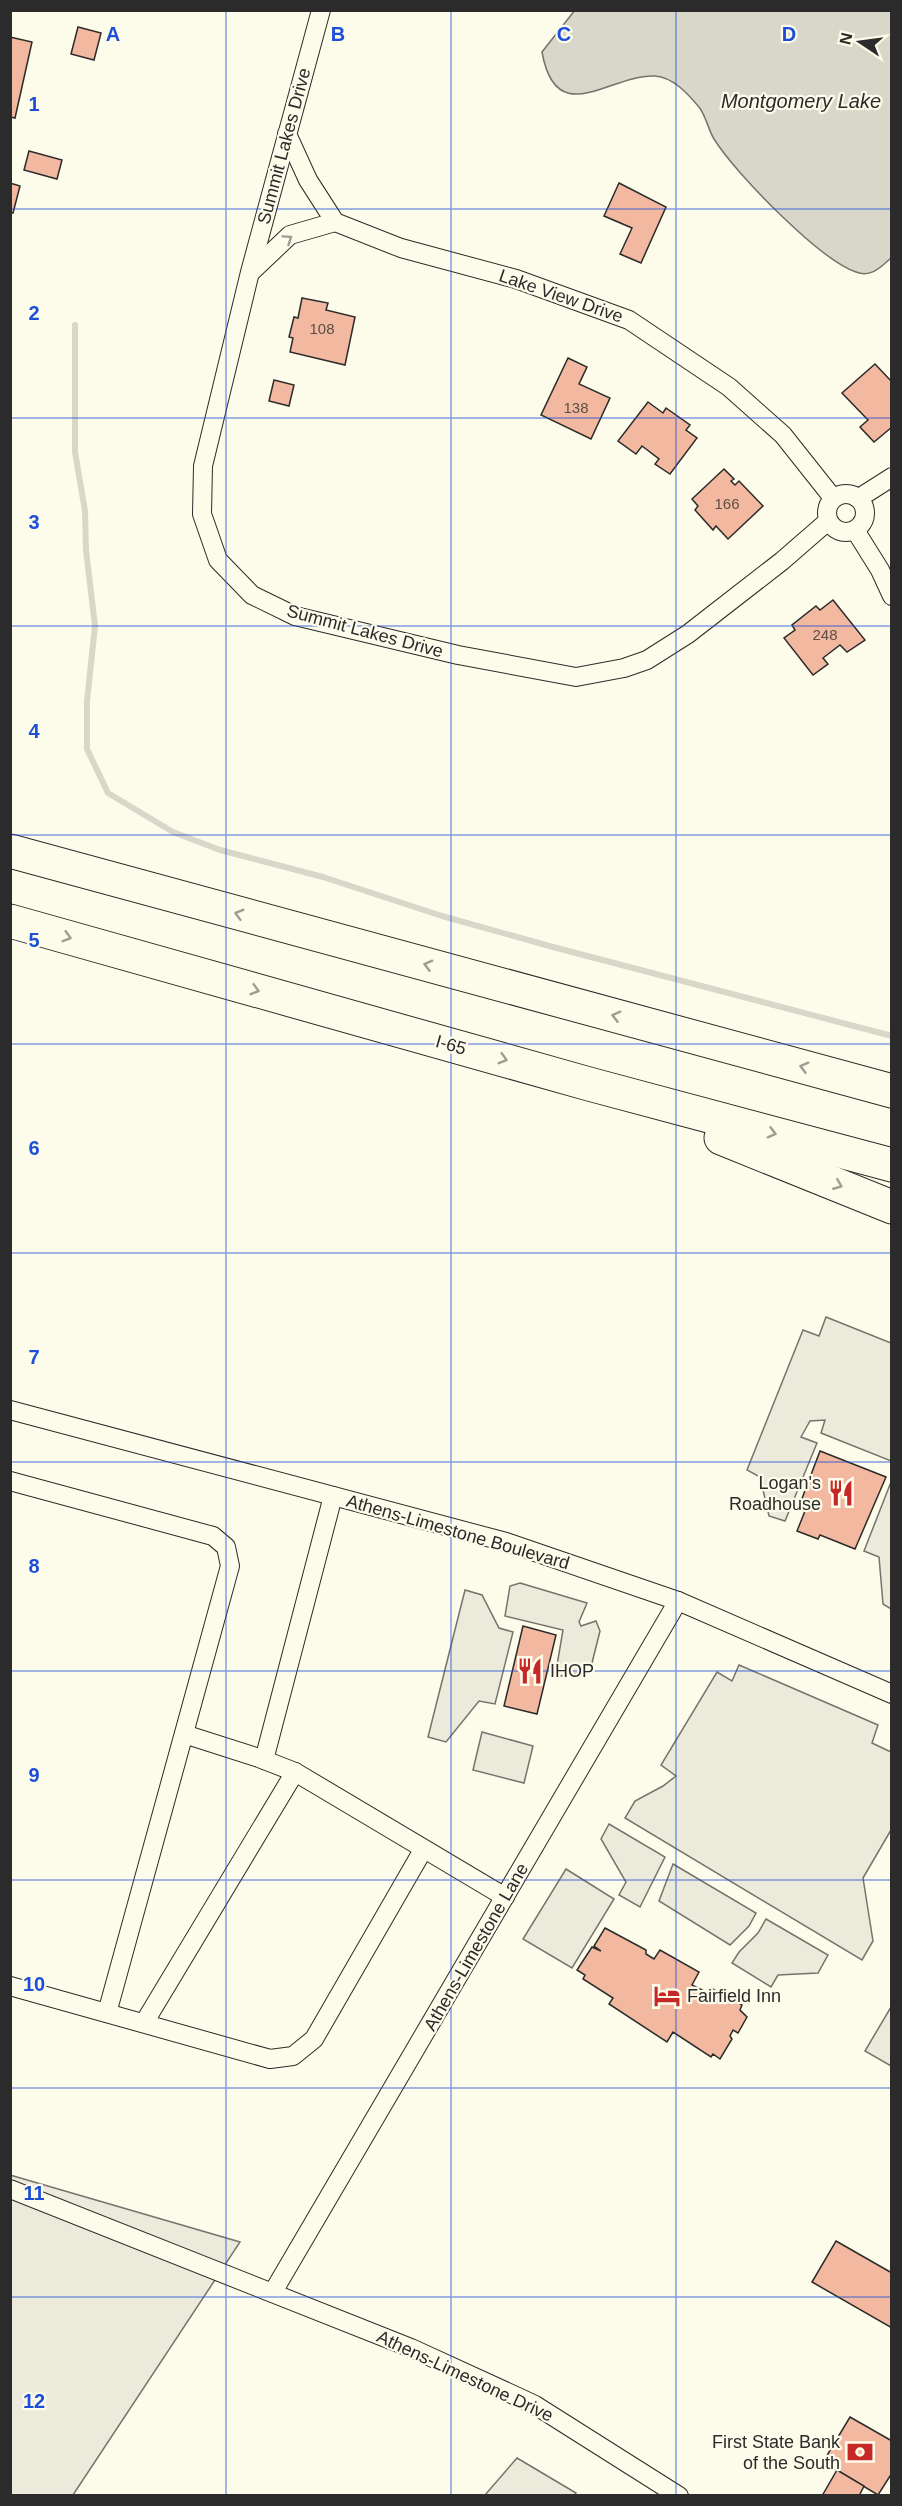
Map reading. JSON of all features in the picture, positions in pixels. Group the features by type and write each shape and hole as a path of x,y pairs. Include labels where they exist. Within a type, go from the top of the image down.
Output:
{"highway":[{"path":"10,851 876,1084 891,1091"},
{"name":"I-65","path":"10,921 589,1084 891,1165"},
{"path":"589,1084 891,1207"}],"street":[{"name":"Summit Lakes Drive","path":"321,10 250,272 203,466 202,514 218,560 252,595 295,616 458,655 576,676 624,668 647,660 688,634 782,561 828,521"},
{"path":"250,272 290,235 335,222 308,180 287,134"},
{"name":"Lake View Drive","path":"335,222 401,248 516,279 630,320 729,387 783,435 833,498"},
{"path":"859,498 891,477"},
{"path":"849,493 859,498 863,503 865,515 855,530 843,532 828,521 827,508 833,498 849,493"},
{"path":"855,530 880,570 891,596"},
{"name":"Athens-Limestone Boulevard","path":"10,1410 506,1542 678,1601 891,1694"},
{"path":"10,1481 213,1536 226,1547 230,1566 107,2013"},
{"path":"264,1760 333,1496"},
{"name":"Athens-Limestone Lane","path":"273,2292 678,1601"},
{"path":"184,1734 264,1760 295,1773 505,1897"},
{"path":"144,2023 295,1773"},
{"path":"10,1986 270,2059 293,2056 314,2039 423,1850"},
{"name":"Athens-Limestone Drive","path":"10,2188 411,2348 535,2405 679,2496"}],"shaded area":[{"path":"826,1317 891,1343 891,1461 821,1433 825,1420 810,1421 801,1437 817,1443 785,1521 769,1516 760,1477 747,1470 803,1330 819,1336"},
{"path":"891,1482 891,1609 883,1604 879,1557 864,1551"},
{"path":"520,1583 587,1603 579,1622 581,1626 596,1621 600,1631 590,1671 555,1677 563,1630 505,1616 510,1586"},
{"path":"465,1590 482,1595 499,1628 513,1632 495,1704 479,1701 446,1742 428,1737"},
{"path":"739,1665 878,1725 872,1743 891,1752 891,1830 863,1878 873,1941 862,1960 625,1818 635,1801 676,1776 661,1765 717,1672 732,1681"},
{"path":"482,1732 533,1746 524,1783 473,1770"},
{"path":"609,1824 665,1857 640,1907 619,1895 626,1882 601,1839"},
{"path":"673,1864 756,1913 749,1926 730,1945 659,1901"},
{"path":"566,1869 614,1899 572,1968 523,1939"},
{"path":"766,1919 828,1955 818,1973 778,1975 771,1987 732,1963 739,1952 758,1933"},
{"path":"891,2007 891,2066 865,2051"},
{"path":"10,2175 240,2242 73,2495 11,2495"},
{"path":"517,2458 576,2493 574,2495 485,2495"}],"water":[{"name":"Montgomery Lake","path":"575,10 891,11 891,258 875,271 866,274 840,264 822,251 779,214 740,172 714,139 699,107 668,79 655,76 638,78 587,93 572,94 559,89 549,76 542,52"}],"building":[{"path":"78,27 101,33 94,60 71,54"},
{"path":"10,37 32,42 15,118 10,117"},
{"path":"29,151 62,160 57,179 24,170"},
{"path":"10,183 20,186 13,213 10,212"},
{"path":"619,183 666,207 641,263 620,254 632,228 604,216"},
{"path":"302,298 328,303 326,310 355,317 345,365 290,352 293,338 289,337 294,317 298,318"},
{"path":"568,358 587,367 579,384 610,398 591,439 541,415"},
{"path":"875,364 892,382 892,427 874,442 860,427 868,420 842,393"},
{"path":"274,380 294,385 289,406 269,401"},
{"path":"648,402 663,413 666,408 690,425 686,430 697,438 670,474 655,464 659,459 642,446 636,454 618,441"},
{"path":"724,469 734,479 731,481 735,485 739,481 763,506 728,539 716,526 713,530 695,510 698,506 692,499"},
{"path":"833,600 865,640 847,652 840,645 823,658 828,664 813,675 784,638 795,630 792,625 816,606 820,610"},
{"name":"Logan's Roadhouse","path":"820,1451 886,1477 855,1549 820,1535 818,1539 797,1531 805,1511 798,1509"},
{"name":"IHOP","path":"523,1626 556,1635 537,1714 504,1706"},
{"name":"Fairfield Inn","path":"605,1928 646,1950 646,1954 654,1959 660,1950 699,1972 692,1985 708,1993 711,1988 742,2005 740,2010 747,2017 738,2033 733,2030 730,2036 732,2039 720,2059 713,2054 711,2057 673,2032 667,2042 609,2004 613,1998 583,1979 585,1975 577,1970 592,1947 601,1951 594,1946"},
{"path":"836,2241 892,2273 892,2328 812,2282"},
{"name":"First State Bank of the South","path":"850,2417 892,2441 892,2473 878,2495 823,2462"},
{"path":"837,2470 864,2486 859,2496 822,2496"}],"waterway":[{"path":"75,325 75,452 85,511 86,550 95,626 87,701 87,749 108,793 173,832 220,850 323,877 442,916 553,947 892,1036"}],"place":[{"name":"Logan's Roadhouse","path":"841,1493"},
{"name":"IHOP","path":"530,1671"},
{"name":"Fairfield Inn","path":"667,1996"},
{"name":"First State Bank of the South","path":"860,2452"}]}
